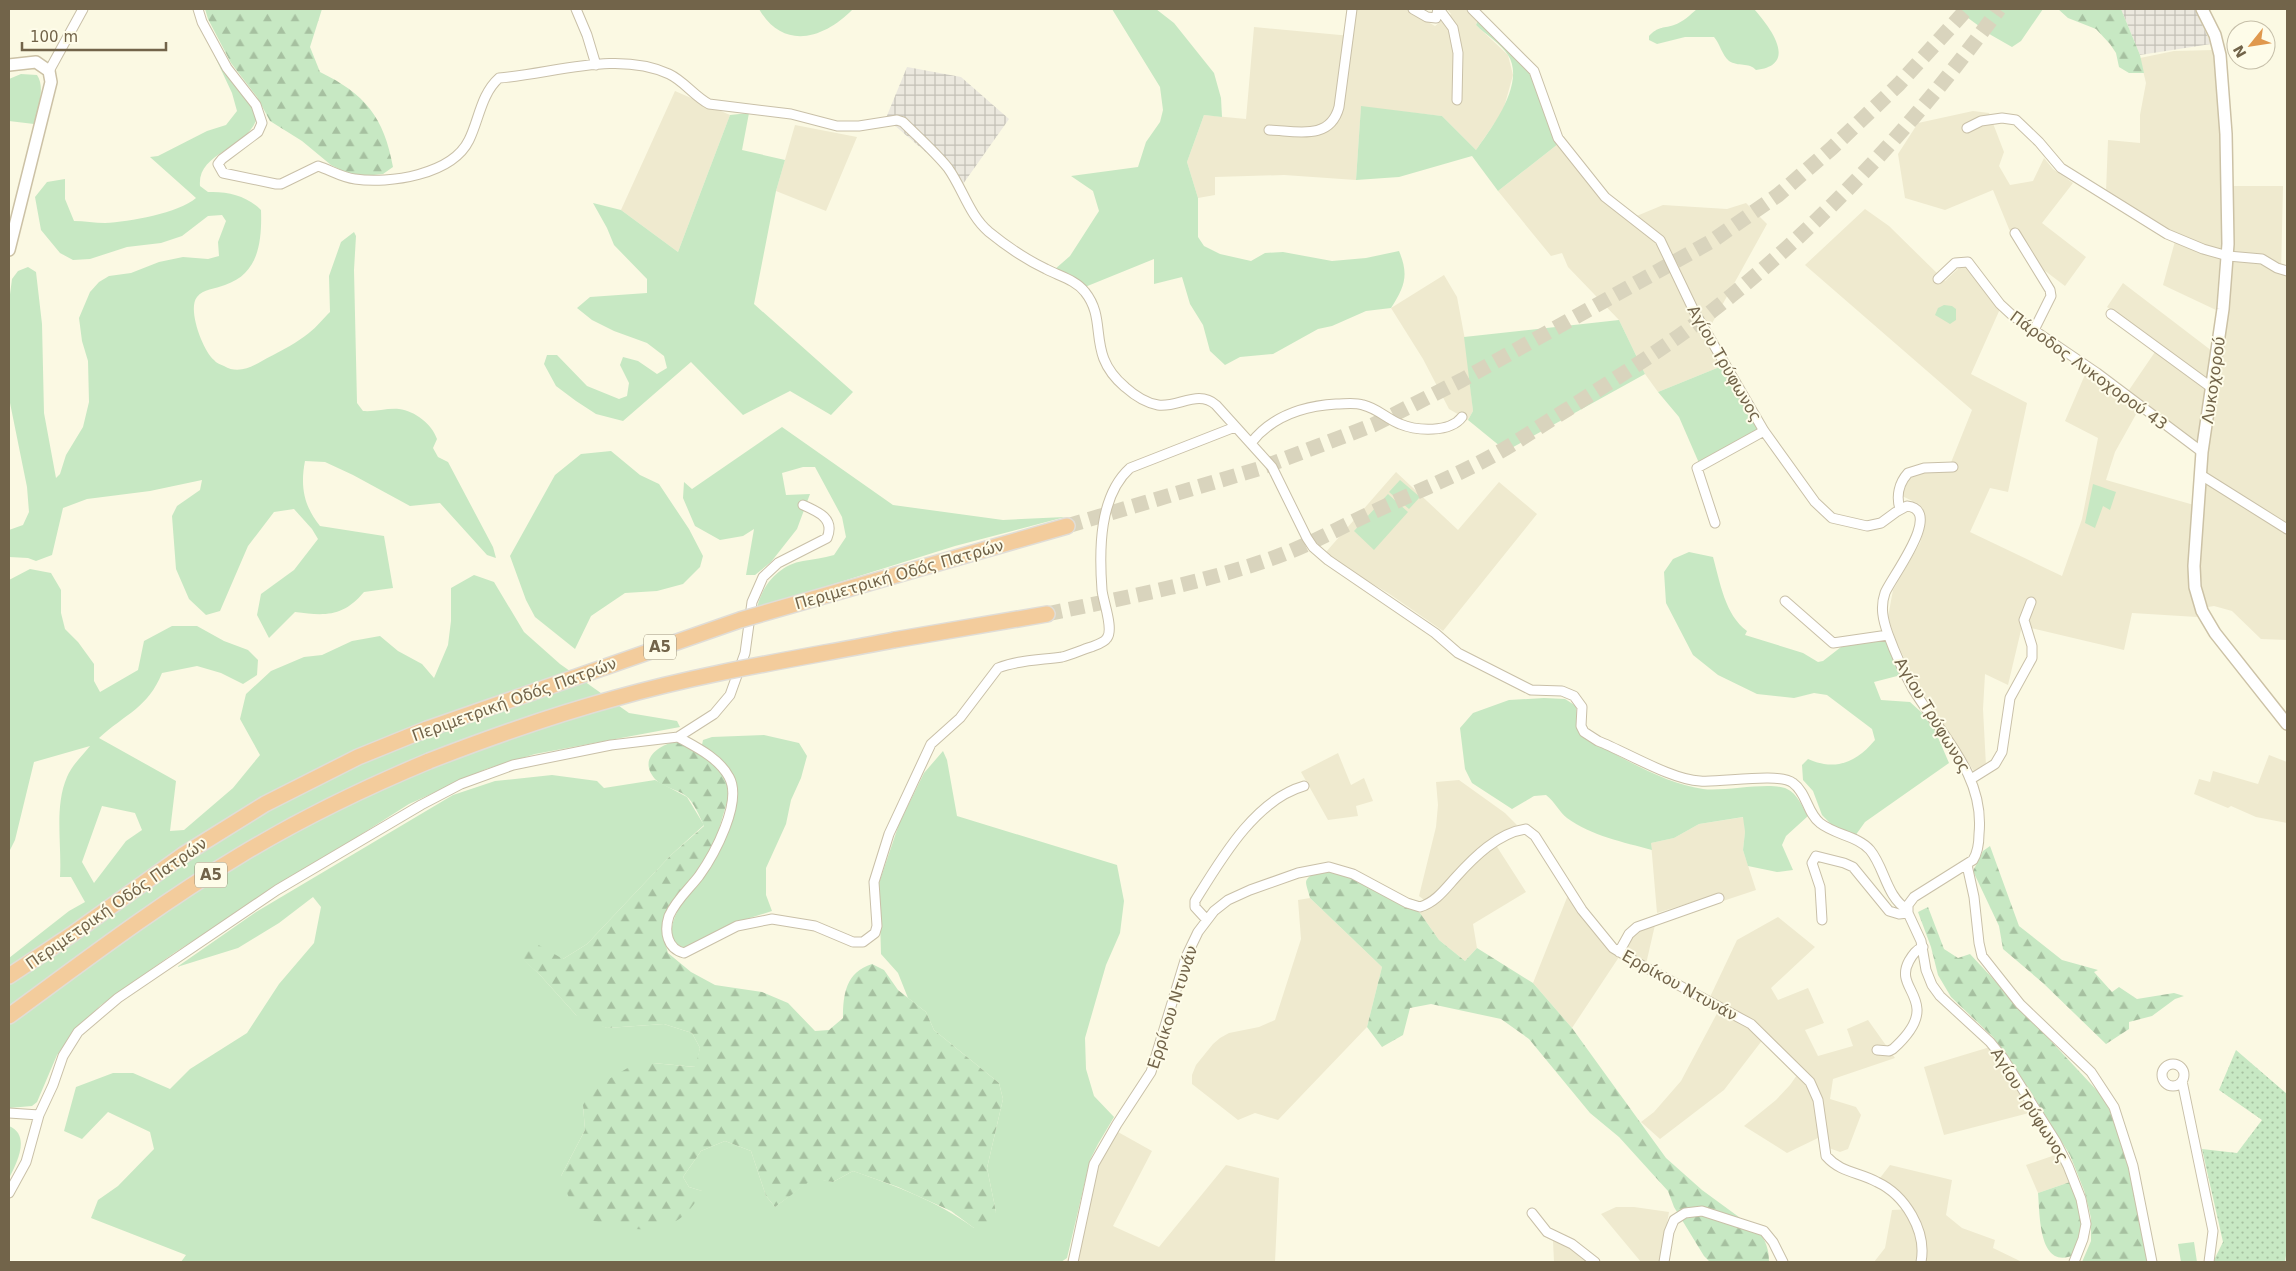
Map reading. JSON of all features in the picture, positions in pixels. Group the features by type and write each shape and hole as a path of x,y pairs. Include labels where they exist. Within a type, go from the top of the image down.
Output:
{"highway":[{"name":"Περιμετρική Οδός Πατρών","path":"9,976 93,920 183,855 257,808 321,774 376,749 740,620 1067,526"},
{"name":"Περιμετρική Οδός Πατρών","path":"9,1016 144,918 239,856 363,789 429,761 538,722 617,697 760,665 1047,614"}],"street":[{"path":"9,250 51,82 49,71 83,9"},
{"path":"198,9 202,22 227,68 256,105 262,123 258,132 222,159 218,164 220,170 223,173 276,184 281,184 318,166 354,179 400,178 440,168 455,160 468,142 486,94 498,78 596,65 637,64 671,74 700,99 709,104 791,114 837,126 859,126 897,120 903,122 948,168 968,204 985,228 1045,269 1076,283 1084,291 1093,309 1103,360 1118,381 1137,396 1156,404 1164,405 1196,398 1212,401 1275,472 1300,524 1318,553 1435,632 1458,653 1531,690 1562,691 1574,696 1582,707 1582,726 1591,738 1683,778 1700,781 1764,778 1790,781 1801,792 1817,820 1830,830 1862,843 1870,850 1894,898 1908,912"},
{"path":"576,9 587,34 596,65"},
{"path":"1269,130 1316,132 1329,126 1335,118 1339,106 1352,9"},
{"path":"1413,9 1427,17 1436,18 1438,9"},
{"path":"1438,9 1453,28 1458,53 1457,100"},
{"name":"Αγίου Τρύφωνος","path":"1472,9 1534,71 1558,138 1605,197 1660,240 1694,310 1764,431 1806,490 1832,518 1853,524 1874,526 1908,506 1915,509 1920,516 1920,527 1913,546 1885,592 1882,614 1888,635 1908,679 1956,752 1971,779 1980,805 1981,818 1976,854 1968,865"},
{"name":"Λυκοχορού","path":"2202,9 2215,35 2220,56 2226,134 2228,256 2223,309 2202,452 2194,566 2195,587 2198,602 2215,633 2287,724"},
{"path":"9,65 36,62 49,71"},
{"path":"1968,128 1981,121 2002,118 2016,120 2039,142 2061,168 2167,234 2197,247 2228,256 2259,258 2287,271"},
{"path":"2015,233 2050,290 2051,296 2034,330"},
{"name":"Πάροδος Λυκοχορού 43","path":"1938,279 1955,263 1968,262 2004,308 2097,373 2202,452"},
{"path":"2111,314 2212,388"},
{"path":"1251,443 1265,428 1283,417 1304,408 1325,405 1364,405 1399,424 1415,428 1447,427 1458,422 1462,417"},
{"path":"678,737 704,751 729,776 734,790 732,805 720,840 699,876 680,898 669,917 667,936 670,945 684,953 737,926 772,919 815,926 853,942 862,942 875,933 877,926 874,882 889,834 932,744 960,718 998,668 1008,664 1063,656 1099,644 1107,639 1110,631 1102,590 1103,523 1109,500 1120,477 1130,468 1235,427"},
{"path":"1714,523 1698,468 1764,431"},
{"path":"1900,509 1898,491 1908,473 1924,468 1953,467"},
{"path":"2201,475 2287,529"},
{"path":"9,1193 26,1162 39,1115 53,1085 63,1056 78,1032 118,998 277,890 420,804 461,784 513,765 611,745 678,737 714,714 730,695 745,652 752,602 763,577 778,563 827,538 830,530 828,521 820,513 803,505"},
{"path":"1785,601 1834,642 1888,635"},
{"path":"1971,779 1995,764 2002,752 2010,698 2032,658 2032,646 2024,620 2031,602"},
{"path":"1206,919 1195,906 1195,901 1216,866 1259,812 1289,790 1304,786"},
{"name":"Ερρίκου Ντυνάν","path":"1073,1262 1094,1164 1117,1124 1151,1072 1183,965 1206,919 1218,907 1234,896 1287,877 1324,867 1340,869 1353,874 1407,903 1420,907 1436,899 1464,868 1489,846 1503,837 1526,829 1532,832 1539,841 1587,917 1619,952 1751,1024 1808,1079 1817,1095 1826,1156 1841,1169 1878,1182 1902,1201 1918,1232 1922,1248 1921,1262"},
{"path":"1822,920 1820,887 1812,863 1816,856 1853,867 1881,905 1889,911 1899,914 1908,912"},
{"path":"1908,912 1909,903 1914,897 1968,865 1974,897 1978,943 1982,956 2020,1004 2091,1072 2114,1107 2133,1166 2152,1262"},
{"path":"1619,952 1629,934 1637,927 1719,898"},
{"name":"Αγίου Τρύφωνος","path":"1908,912 1922,947 1926,970 1932,985 1946,1002 1985,1037 2003,1058 2066,1160 2080,1199 2086,1224 2084,1239 2074,1262"},
{"path":"1877,1050 1889,1051 1893,1049 1915,1022 1917,1007 1906,984 1905,971 1915,951 1922,947"},
{"path":"2182,1081 2213,1230 2209,1262"},
{"path":"9,1113 39,1115"},
{"path":"1664,1262 1669,1232 1674,1220 1685,1213 1702,1211 1764,1231 1773,1242 1783,1262"},
{"path":"1532,1213 1547,1232 1572,1244 1595,1262"}],"shaded area":[{"path":"1355,9 1406,9 1435,26 1451,14 1447,9 1482,9 1476,25 1508,55 1513,75 1503,111 1476,150 1442,116 1361,107 1356,180 1284,175 1215,177 1215,195 1198,198 1187,162 1204,115 1246,119 1254,27 1351,36"},
{"path":"2121,9 2195,9 2211,44 2140,55"},
{"path":"2214,50 2220,137 2222,232 2216,310 2163,285 2177,234 2106,192 2108,140 2140,143 2140,115 2146,83 2140,58 2174,51"},
{"path":"907,67 961,77 1009,119 963,184 886,118"},
{"path":"675,91 730,115 678,252 621,210"},
{"path":"1973,111 1989,113 2004,152 1999,166 2010,185 2033,181 2044,158 2053,169 2073,183 2042,223 2086,257 2065,286 2024,255 2009,229 1993,190 1945,210 1905,198 1898,154 1918,123"},
{"path":"795,125 857,137 826,211 776,191"},
{"path":"1558,144 1611,207 1627,220 1663,205 1727,209 1746,203 1767,224 1705,336 1722,366 1658,392 1645,374 1619,320 1568,267 1562,253 1551,256 1498,191"},
{"path":"2233,186 2283,186 2281,274 2287,276 2287,640 2261,639 2232,611 2214,606 2208,607 2203,592 2200,572 2209,430 2233,247"},
{"path":"1865,209 1889,226 1945,281 1961,266 1969,266 2000,309 1971,374 2027,403 2008,492 1990,488 1970,532 2062,576 2082,519 2098,438 2065,421 2087,370 2139,409 2115,452 2106,480 2194,505 2188,574 2197,617 2132,613 2124,650 2022,626 2008,685 1985,674 1983,709 1986,766 1975,773 1915,681 1896,641 1888,617 1893,590 1920,543 1924,530 1925,514 1923,509 1919,504 1902,496 1905,483 1916,472 1948,470 1972,410 1805,265"},
{"path":"1444,275 1457,297 1466,345 1473,411 1468,420 1449,409 1423,359 1391,308"},
{"path":"2123,283 2212,351 2198,446 2127,393 2159,346 2107,307"},
{"path":"1396,472 1458,530 1499,482 1537,514 1443,631 1388,593 1342,566 1326,552"},
{"path":"1338,753 1351,785 1364,778 1373,801 1356,806 1358,816 1328,820 1301,772"},
{"path":"2269,755 2287,762 2287,823 2256,817 2231,806 2228,808 2194,794 2199,779 2210,782 2213,771 2258,784"},
{"path":"1459,780 1505,813 1517,825 1492,839 1526,892 1473,924 1477,948 1465,961 1439,940 1420,913 1433,907 1419,896 1436,827 1438,805 1436,782"},
{"path":"1744,817 1743,850 1756,890 1720,902 1718,894 1657,913 1651,843 1674,838 1699,824"},
{"path":"1568,895 1580,915 1603,943 1619,957 1572,1028 1533,983"},
{"path":"1310,898 1382,967 1367,1027 1278,1120 1255,1113 1238,1120 1192,1084 1192,1075 1196,1065 1220,1038 1229,1033 1259,1027 1275,1020 1301,939 1298,900"},
{"path":"1778,917 1815,947 1771,988 1778,1000 1808,988 1824,1023 1805,1030 1818,1056 1853,1046 1847,1029 1868,1020 1895,1058 1833,1079 1830,1099 1856,1107 1861,1115 1848,1149 1840,1152 1829,1148 1827,1138 1818,1138 1787,1153 1744,1126 1776,1100 1802,1068 1767,1034 1724,1090 1660,1139 1641,1122 1654,1112 1681,1081 1722,1004 1710,997 1737,940"},
{"path":"1655,925 1646,964 1624,952 1630,937 1636,931"},
{"path":"1990,1047 2018,1090 2029,1113 1944,1135 1924,1067"},
{"path":"1118,1132 1152,1151 1113,1226 1159,1247 1226,1165 1279,1178 1275,1262 1075,1262 1099,1165"},
{"path":"2058,1154 2070,1182 2038,1193 2026,1165"},
{"path":"1890,1165 1952,1180 1946,1215 1962,1228 1995,1240 1993,1248 2022,1262 1874,1262 1885,1248 1892,1210 1911,1209 1895,1190 1880,1178"},
{"path":"1616,1207 1634,1207 1669,1212 1660,1262 1641,1262 1601,1214"},
{"path":"1553,1241 1570,1247 1589,1262 1554,1262"}],"green space":[{"path":"205,9 322,9 310,47 320,72 349,89 370,109 384,134 393,167 383,174 355,177 331,165 302,141 270,121 257,97 231,63 208,19"},
{"path":"759,9 853,9 829,28 804,36 780,31 769,22"},
{"path":"1112,9 1156,9 1174,23 1214,73 1221,98 1222,117 1204,115 1187,162 1198,198 1198,237 1204,246 1220,254 1251,261 1265,253 1283,252 1332,261 1366,258 1399,251 1405,274 1400,293 1391,308 1366,311 1332,326 1318,329 1273,354 1240,357 1225,365 1210,351 1203,325 1190,304 1182,277 1154,284 1154,259 1085,287 1054,270 1070,256 1099,211 1093,191 1071,176 1138,167 1146,142 1160,122 1163,110 1160,87"},
{"path":"1697,9 1754,9 1773,34 1779,53 1776,61 1769,67 1756,70 1750,66 1732,63 1725,56 1714,37 1685,37 1657,44 1649,40 1649,36 1655,31 1677,24"},
{"path":"1956,9 2043,9 2021,41 2012,47 1991,35"},
{"path":"2058,9 2121,9 2140,55 2144,73 2129,73 2119,67 2116,53 2096,29 2068,18"},
{"path":"1479,18 1532,72 1558,144 1498,191 1472,156 1399,177 1356,180 1361,106 1442,116 1476,150 1505,104 1513,78 1512,66 1508,55 1476,25"},
{"path":"209,44 223,71 253,107 257,118 252,129 206,166 201,175 200,186 208,192 223,192 237,195 256,205 261,210 261,233 252,265 245,273 225,285 202,292 194,303 195,320 205,348 217,363 234,370 239,370 253,366 308,334 330,312 329,276 341,242 354,232 356,236 354,270 357,403 363,411 405,410 417,415 427,423 437,439 433,448 438,457 448,462 493,547 496,558 487,555 440,503 410,506 325,462 305,461 303,488 307,504 315,519 320,526 384,536 393,588 364,592 349,606 333,613 295,612 269,638 257,615 261,594 294,570 318,539 312,529 294,509 274,512 248,546 220,611 206,615 189,599 176,569 172,516 177,506 200,490 202,480 150,491 87,499 63,508 52,555 36,561 28,558 9,557 9,530 23,525 29,512 27,487 9,398 9,302 12,279 18,271 28,267 36,272 42,324 44,413 56,478 60,474 66,455 83,427 89,402 88,361 82,341 79,318 90,292 99,282 109,276 131,273 159,262 183,257 208,259 219,256 218,242 226,221 222,215 208,216 182,236 161,243 127,247 90,259 73,260 60,253 41,230 35,197 47,182 65,179 65,199 74,221 105,223 140,219 166,212 196,198 150,157 158,156 207,131 226,125 237,111 232,93"},
{"path":"21,74 37,75 40,80 41,93 34,124 9,121 9,79"},
{"path":"749,113 742,150 785,160 776,191 754,304 853,392 831,415 790,391 743,415 691,362 623,421 596,414 556,386 544,364 547,355 557,355 587,386 619,399 627,396 629,383 620,365 623,357 638,361 657,374 667,368 664,356 647,343 614,331 592,320 577,308 590,297 647,293 647,279 614,245 593,203 621,210 678,252 730,115"},
{"path":"1944,305 1952,306 1956,309 1956,320 1950,324 1935,315 1938,308"},
{"path":"1619,320 1645,374 1506,451 1468,420 1473,411 1464,337"},
{"path":"1722,366 1762,431 1699,463 1679,417 1658,392"},
{"path":"782,427 893,505 1003,520 1065,517 955,546 757,608 767,584 779,572 794,563 834,555 846,537 842,517 815,467 803,467 782,473 786,495 810,494 797,529 771,562 755,575 746,575 754,529 743,536 720,540 695,526 683,498 684,482 692,489"},
{"path":"611,451 640,475 659,484 689,529 703,556 700,567 683,584 657,591 625,593 591,616 575,649 535,617 526,600 510,556 555,475 581,454"},
{"path":"1400,480 1420,497 1409,509 1389,492"},
{"path":"2093,484 2116,492 2110,510 2103,506 2095,528 2085,523"},
{"path":"1388,494 1408,512 1374,550 1354,531"},
{"path":"1689,552 1713,557 1728,607 1733,616 1747,631 1745,635 1803,653 1818,662 1823,661 1841,647 1887,639 1901,675 1874,682 1881,700 1910,702 1931,721 1949,763 1865,822 1855,836 1835,828 1822,815 1813,791 1803,780 1802,765 1808,759 1818,763 1836,764 1853,759 1875,740 1872,729 1827,695 1814,693 1794,698 1757,694 1718,675 1693,655 1666,603 1664,572 1673,559"},
{"path":"30,569 51,573 61,590 61,613 65,629 78,642 94,664 94,681 100,692 138,670 144,641 172,626 197,626 224,641 248,650 258,660 257,675 243,684 221,673 197,666 162,673 150,695 143,703 99,738 176,781 170,831 184,830 233,788 260,755 240,719 246,694 271,671 304,657 322,655 352,641 380,636 398,651 422,664 434,678 448,645 451,621 451,588 474,575 494,582 524,632 560,664 629,713 677,721 680,727 535,754 486,769 409,804 174,953 101,1005 75,1030 57,1055 37,1102 32,1106 9,1108 9,958 69,911 85,902 71,877 60,877 59,826 61,801 67,777 74,765 90,746 34,762 15,840 9,852 9,580","holes":["102,806 135,813 142,830 126,841 94,883 82,862"]},
{"path":"1565,699 1576,706 1578,728 1581,735 1656,775 1687,786 1703,789 1770,786 1791,791 1808,816 1786,836 1782,845 1793,870 1777,872 1748,866 1743,850 1745,832 1743,817 1699,824 1674,838 1651,843 1652,850 1608,838 1577,824 1564,816 1546,795 1534,796 1512,809 1472,783 1465,769 1460,728 1473,713 1509,700"},
{"path":"764,735 799,743 807,756 801,778 791,800 786,824 766,868 766,895 772,911 737,922 685,948 674,941 672,930 676,915 695,882 722,844 733,817 737,795 732,775 702,745 703,740 712,737"},
{"path":"676,741 698,751 723,773 730,792 716,839 696,874 677,895 666,915 664,938 668,953 691,972 715,985 762,992 788,1003 815,1031 829,1030 843,1018 845,992 856,972 872,964 884,970 898,990 926,1012 934,1030 999,1083 1003,1099 987,1168 996,1212 989,1227 974,1228 951,1211 898,1187 853,1171 833,1182 813,1179 775,1207 766,1196 751,1151 725,1141 701,1151 683,1177 689,1187 702,1191 694,1205 684,1215 662,1227 637,1229 595,1221 583,1216 572,1203 561,1176 585,1130 583,1105 592,1089 631,1066 653,1063 695,1067 700,1048 692,1033 664,1024 607,1028 584,1021 521,958 525,949 535,943 563,959 587,944 671,855 704,826 689,798 658,782 650,772 649,760 652,754 663,746"},
{"path":"943,751 947,760 957,816 1117,865 1124,901 1120,933 1106,965 1085,1038 1086,1069 1094,1096 1114,1117 1090,1160 1067,1258 1061,1262 181,1262 186,1255 91,1218 98,1200 118,1186 154,1149 150,1132 108,1112 82,1139 64,1131 76,1087 113,1073 133,1073 170,1089 190,1069 247,1033 279,984 314,943 321,907 313,897 279,923 238,948 177,967 256,912 453,795 495,781 552,775 597,781 604,788 655,780 687,797 704,825 671,855 587,944 563,959 522,958 576,1015 607,1028 664,1024 692,1033 700,1048 696,1067 653,1063 583,1105 585,1130 561,1176 702,1191 689,1187 683,1177 701,1151 725,1141 751,1151 766,1196 775,1207 813,1178 833,1182 853,1171 931,1202 974,1228 996,1212 987,1168 1003,1099 999,1083 934,1030 926,1012 908,998 898,973 881,954 879,883 899,824 924,773"},
{"path":"1990,846 2019,926 2062,960 2098,970 2094,972 2112,992 2119,987 2137,999 2174,993 2184,996 2175,999 2152,1016 2129,1022 2129,1029 2106,1044 2043,983 2003,949 1999,926 1973,871 1983,851"},
{"path":"1335,870 1359,880 1420,913 1439,940 1465,961 1477,948 1533,983 1572,1028 1666,1158 1702,1190 1758,1231 1766,1245 1769,1262 1710,1262 1704,1256 1674,1207 1668,1191 1619,1137 1590,1113 1529,1039 1501,1019 1431,1004 1410,1008 1403,1035 1382,1047 1367,1027 1382,967 1310,898 1307,888 1306,882 1310,876"},
{"path":"1928,907 1944,949 1958,958 1970,954 2104,1098 2113,1117 2126,1158 2149,1262 2082,1262 2091,1241 2091,1218 2085,1193 2070,1155 2013,1064 1993,1037 1951,997 1938,975 1931,947 1918,912"},
{"path":"2236,1050 2287,1094 2287,1249 2285,1262 2213,1262 2223,1242 2202,1149 2237,1153 2262,1120 2219,1090"},
{"path":"9,1126 16,1130 21,1142 18,1157 9,1178"},
{"path":"2070,1182 2078,1201 2081,1227 2074,1255 2062,1258 2053,1255 2047,1248 2041,1226 2038,1193"},
{"path":"2194,1242 2197,1262 2181,1262 2178,1244"}],"tunnel":[{"path":"1067,526 1258,469 1373,425 1462,380 1712,241 1778,195 1832,148 1899,84 1967,9"},
{"path":"1047,614 1189,583 1286,553 1449,478 1513,444 1641,362 1695,324 1753,278 1830,207 1902,131 1968,51 1999,9"}]}
